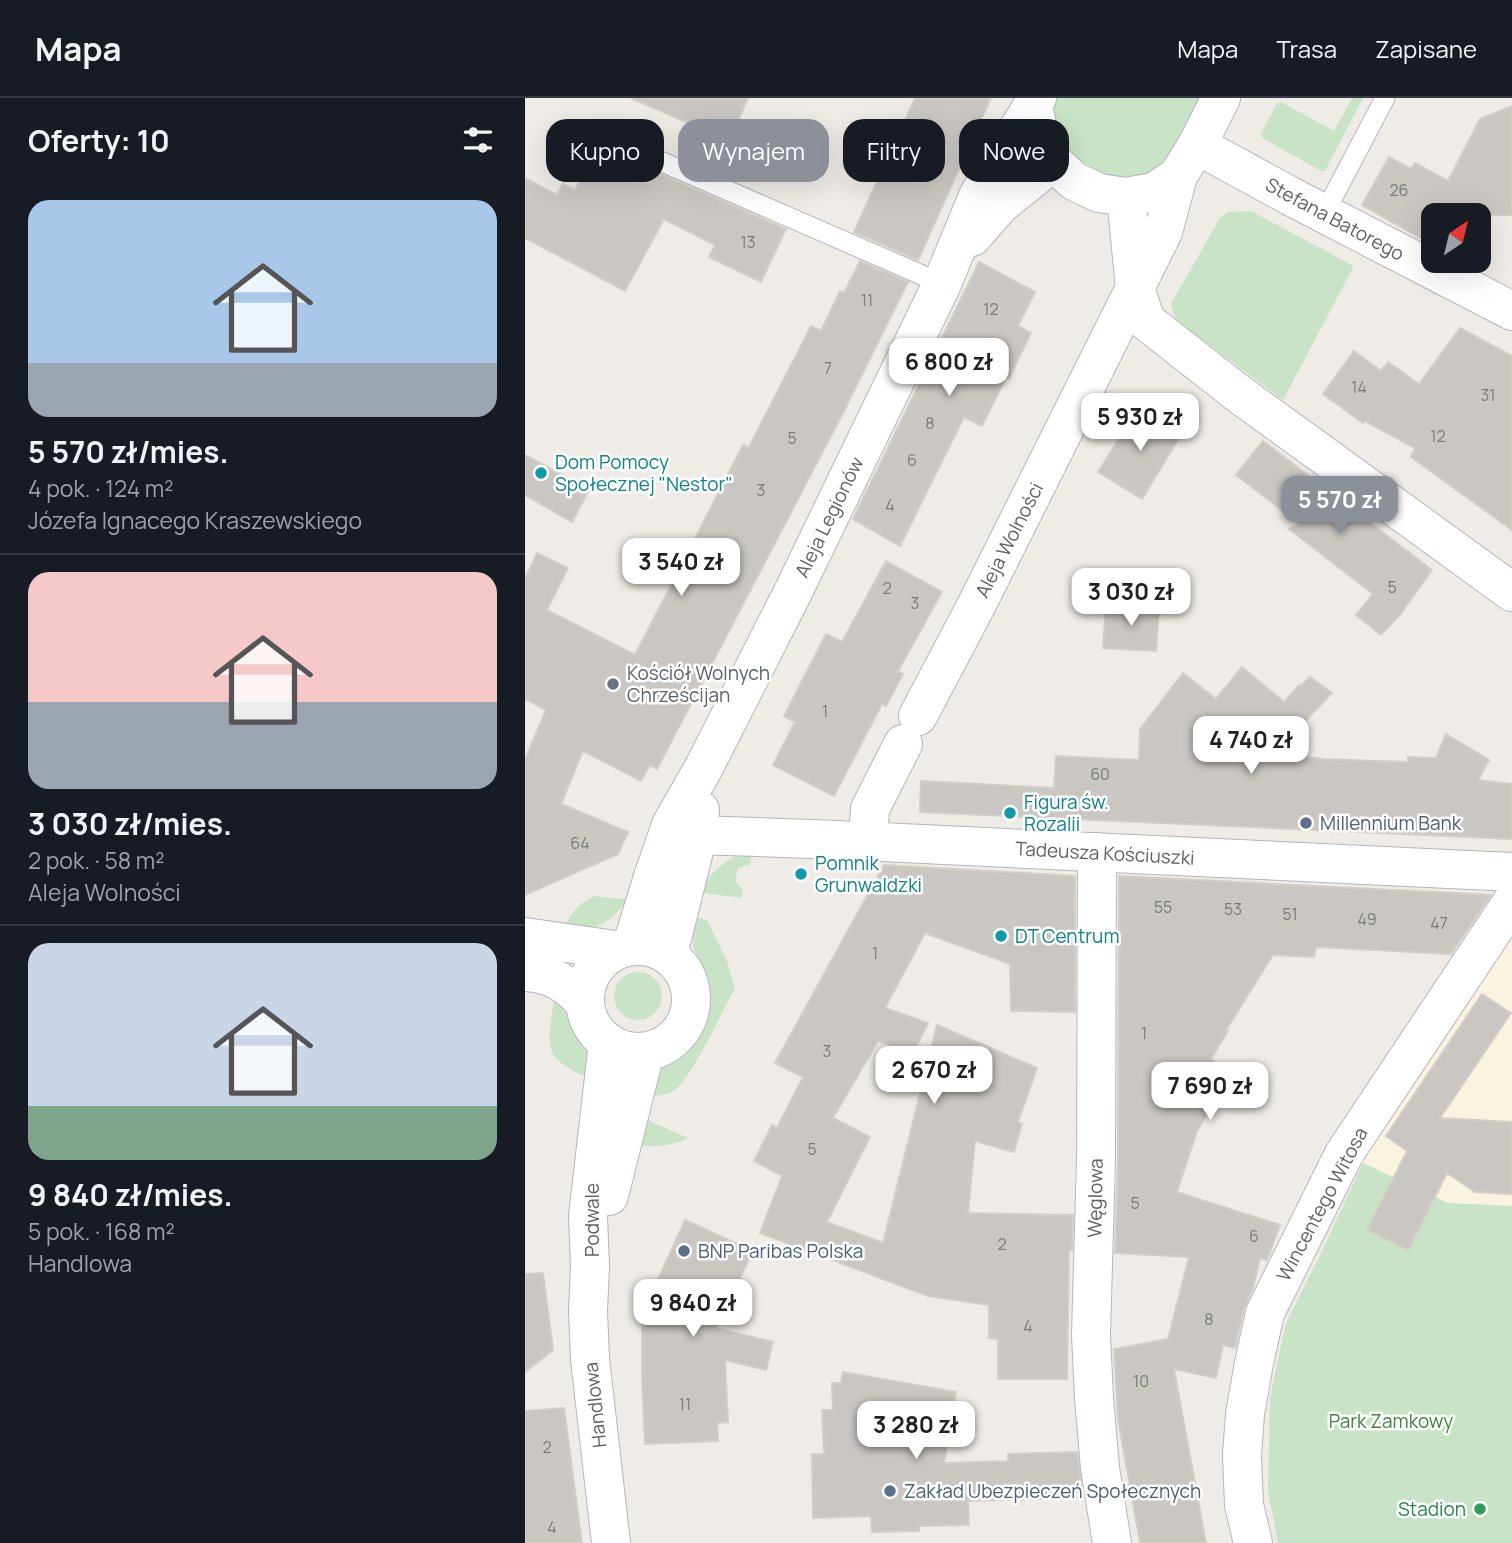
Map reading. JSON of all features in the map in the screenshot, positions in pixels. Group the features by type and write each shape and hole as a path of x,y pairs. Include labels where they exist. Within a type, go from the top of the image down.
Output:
{"street":[{"name":"Aleja Wolności","path":"868,841 870,809 990,579 1163,232 1187,160 1221,98"},
{"name":"Aleja Legionów","path":"638,950 652,880 671,825 703,769 793,592 945,274 978,196 1035,103"},
{"path":"1069,176 1098,193 1126,197 1154,192 1187,160"},
{"name":"Stefana Batorego","path":"1187,160 1324,214 1512,311"},
{"name":"Aleja Legionów","path":"945,274 1000,205 1028,182"},
{"path":"1126,197 1135,288 1146,321 1239,394 1512,592"},
{"name":"Aleja Legionów","path":"638,950 698,835 703,769"},
{"name":"Tadeusza Kościuszki","path":"698,835 1512,872"},
{"name":"Węglowa","path":"1097,852 1096,1131 1091,1335 1100,1468 1112,1543"},
{"name":"Wincentego Witosa","path":"1253,1543 1244,1505 1242,1455 1245,1414 1265,1313 1344,1154 1512,902"},
{"path":"525,937 638,950 682,966 690,983 692,1001 688,1020 678,1035 663,1046 645,1052 626,1051 608,1044 595,1030 586,1013 584,994 589,975 600,960 638,950"},
{"path":"525,971 541,973 560,981 574,990 585,1003"},
{"name":"Podwale","path":"590,1266 588,1216 608,1044"},
{"name":"Podwale","path":"590,1266 645,1052"},
{"name":"Handlowa","path":"590,1266 590,1359 611,1543"}],"lane":[{"path":"1324,214 1385,98"},
{"path":"664,163 922,275 945,274"}],"shaded area":[{"path":"1512,920 1512,1206 1448,1203 1344,1154"}],"green space":[{"path":"1054,98 1209,98 1163,169 1127,177 1102,172 1074,155 1069,150 1069,119 1056,119"},
{"path":"1352,98 1363,98 1325,171 1262,138 1261,134 1277,103 1281,102 1334,131"},
{"path":"1251,211 1354,266 1283,400 1176,320 1171,304 1220,218 1228,212"},
{"path":"752,849 750,865 738,868 735,881 743,890 741,898 698,892 721,866"},
{"path":"595,896 628,900 615,914 599,925 587,930 564,930 575,909"},
{"path":"692,916 707,920 727,961 735,988 697,1060 680,1085 666,1094 646,1096 660,1067 693,1039 706,1013 711,994 706,973 693,948"},
{"path":"638,972 655,979 662,996 655,1013 638,1020 621,1013 614,996 621,979"},
{"path":"554,998 580,1035 591,1079 563,1064 551,1049 550,1029"},
{"path":"642,1118 688,1138 669,1144 637,1146"},
{"name":"Park Zamkowy","path":"1363,1163 1448,1203 1512,1206 1512,1543 1278,1543 1268,1492 1270,1397 1286,1323"}],"building":[{"path":"631,98 748,98 739,119 679,119"},
{"path":"915,98 991,98 982,119 959,119 959,169 918,260 854,232 877,182 945,182 945,119 905,119"},
{"path":"1512,106 1512,215 1491,215 1491,203 1421,203 1421,238 1362,205 1389,157 1411,169 1415,163 1448,181 1480,119"},
{"path":"664,176 786,229 761,282 709,257 715,245 664,219 625,291 525,238 525,178 557,195 563,184 575,190 579,182 664,182"},
{"path":"860,261 908,282 845,409 657,769 650,765 641,781 583,751 561,804 628,832 618,854 525,895 525,759 546,710 525,699 525,579 537,553 568,568 547,610 635,655 743,445 749,447 811,326 821,331 840,291 844,293"},
{"path":"979,262 1035,292 1018,326 1031,333 982,426 964,417 900,546 853,519"},
{"path":"1460,328 1512,356 1512,530 1411,457 1415,448 1365,421 1363,423 1323,394 1354,351 1381,371 1388,362 1419,384"},
{"path":"1139,407 1182,433 1142,499 1098,472"},
{"path":"1263,441 1432,570 1399,616 1381,635 1356,615 1373,594 1289,529 1300,524 1236,475"},
{"name":"Dom Pomocy Społecznej \"Nestor\"","path":"525,455 589,490 572,522 525,495"},
{"path":"886,561 942,592 898,671 903,674 886,706 882,704 834,796 773,765 795,722 784,716 826,634 842,642"},
{"path":"1106,604 1159,608 1156,651 1103,648"},
{"path":"1242,667 1284,702 1310,677 1332,693 1272,756 1408,762 1408,757 1436,758 1446,734 1489,760 1478,780 1512,784 1512,839 920,812 921,781 1054,788 1056,756 1139,760 1140,729 1183,673 1216,699"},
{"path":"884,865 1075,876 1075,1012 1011,1011 1010,964 925,933 885,1008 928,1023 913,1053 878,1041 833,1118 870,1137 827,1222 883,1243 937,1025 1037,1068 1018,1122 1022,1124 1014,1152 975,1141 968,1213 1073,1215 1072,1250 1069,1250 1067,1379 998,1379 998,1339 989,1338 989,1305 928,1296 760,1233 782,1176 754,1161 772,1125 777,1128 803,1077 775,1063"},
{"path":"1119,876 1491,895 1451,954 1316,947 1314,957 1273,955 1211,1059 1216,1063 1209,1070 1226,1082 1197,1131 1177,1192 1280,1225 1267,1260 1260,1258 1235,1348 1223,1345 1216,1378 1174,1369 1206,1543 1140,1543 1118,1419 1114,1349 1168,1339 1189,1257 1115,1253"},
{"path":"1482,994 1511,1013 1440,1118 1512,1122 1512,1194 1475,1192 1447,1173 1408,1250 1367,1230 1407,1151 1386,1136"},
{"path":"685,1220 753,1251 716,1328 773,1342 766,1370 725,1360 728,1422 717,1423 718,1441 645,1444 642,1315"},
{"path":"543,1273 553,1350 525,1372 525,1274"},
{"path":"843,1372 956,1392 944,1463 1008,1461 1008,1454 1077,1452 1083,1498 968,1501 969,1525 919,1526 919,1531 872,1532 871,1516 813,1518 812,1454 824,1454 822,1410 833,1410 832,1383 841,1383"},
{"path":"564,1408 582,1543 525,1543 525,1411"}],"place":[{"name":"Dom Pomocy Społecznej \"Nestor\"","path":"541,473"},
{"name":"Kościół Wolnych Chrześcijan","path":"613,684"},
{"name":"Figura św. Rozalii","path":"1010,813"},
{"name":"Millennium Bank","path":"1306,823"},
{"name":"Pomnik Grunwaldzki","path":"801,874"},
{"name":"DT Centrum","path":"1001,936"},
{"name":"BNP Paribas Polska","path":"684,1251"},
{"name":"Zakład Ubezpieczeń Społecznych","path":"890,1491"},
{"name":"Stadion","path":"1480,1509"}]}
